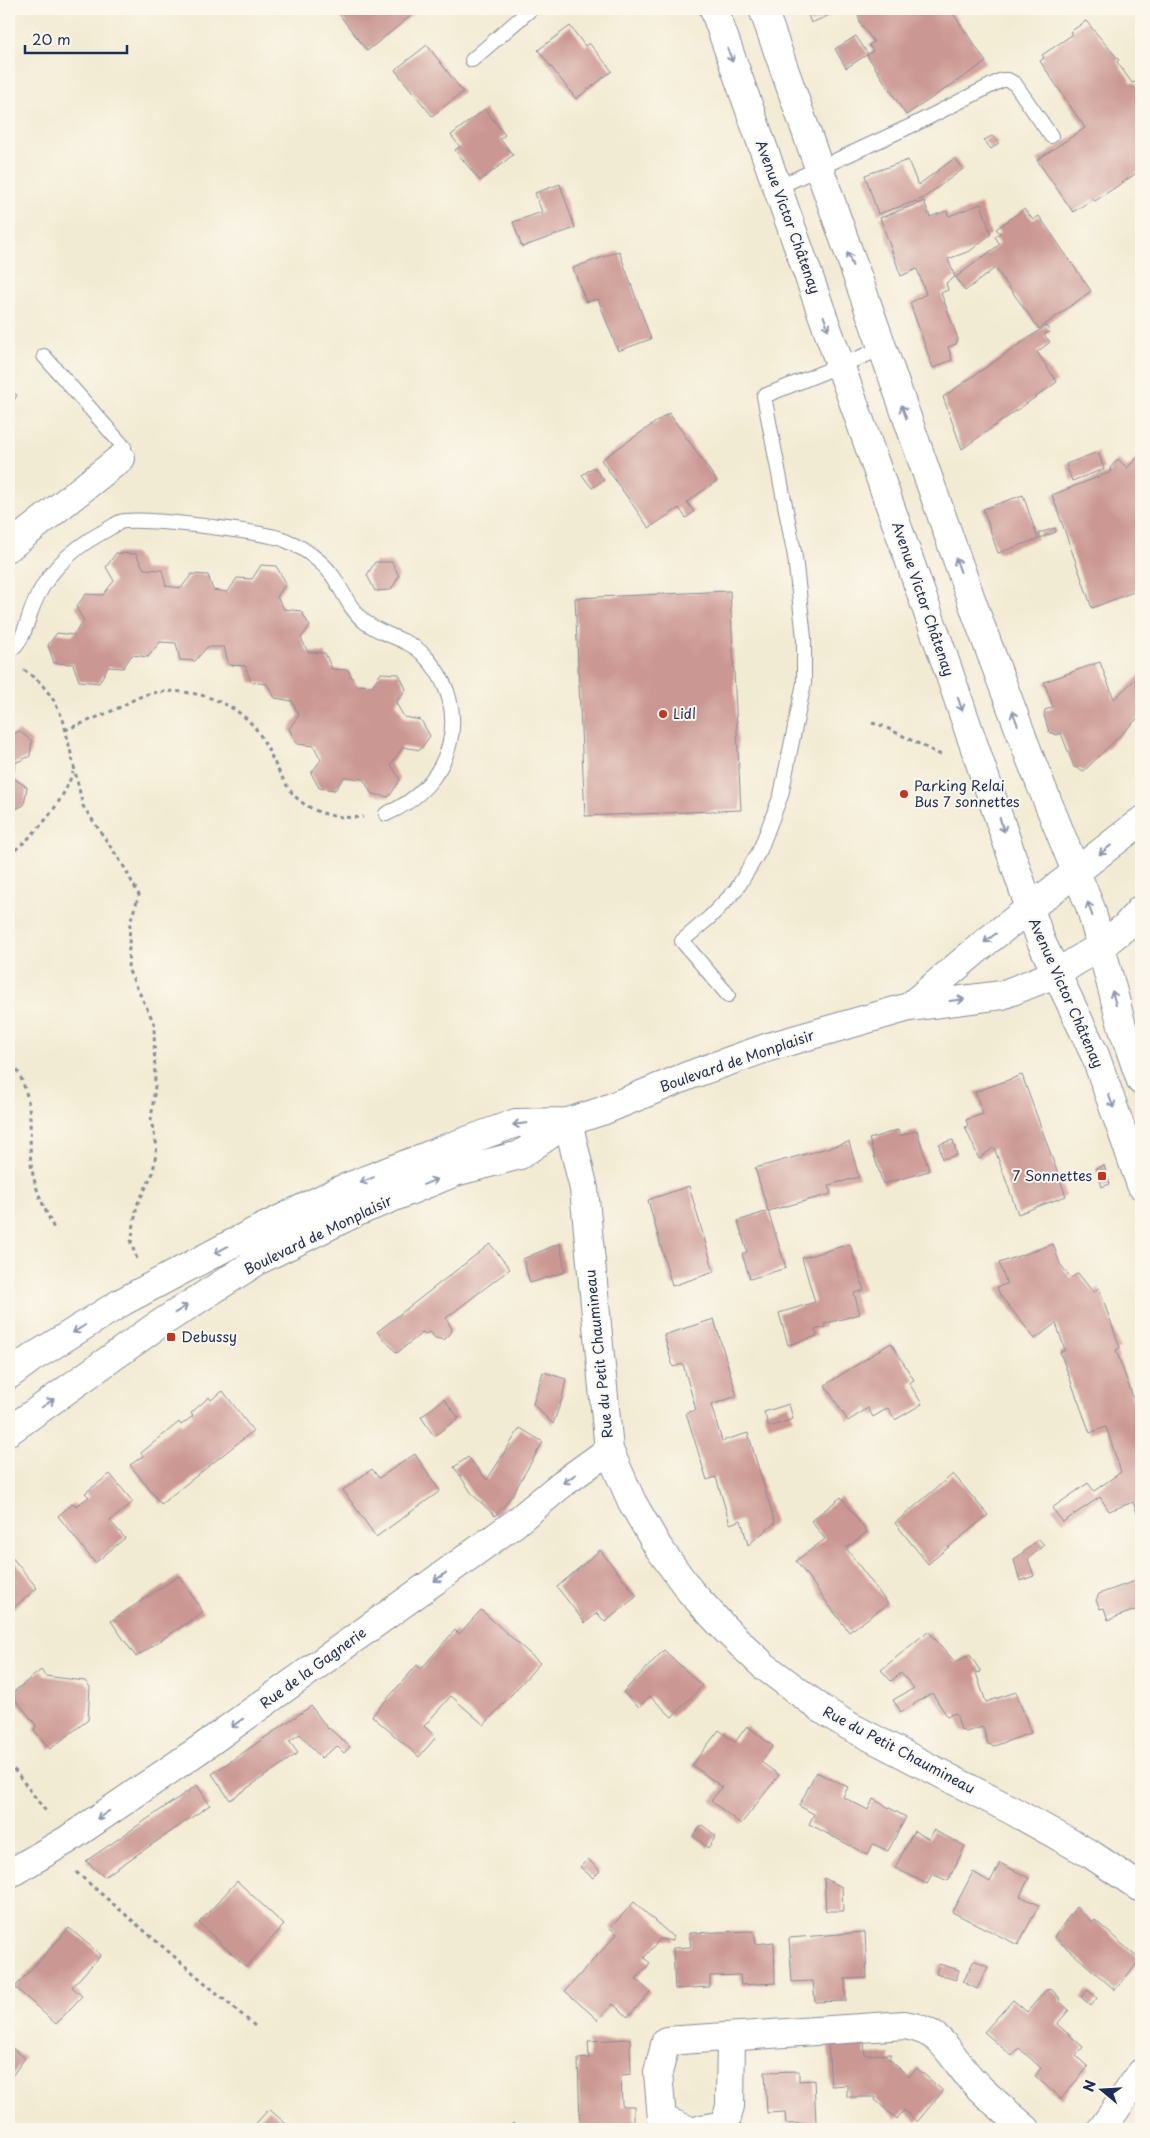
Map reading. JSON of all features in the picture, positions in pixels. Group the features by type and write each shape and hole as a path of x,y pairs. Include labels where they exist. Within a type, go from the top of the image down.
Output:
{"main road":[{"name":"Avenue Victor Châtenay","path":"714,9 980,760 1029,909 1055,974 1095,1055 1141,1185"},
{"path":"763,9 980,626 1091,908 1122,1026 1141,1082"},
{"path":"9,547 121,458"},
{"name":"Boulevard de Monplaisir","path":"909,1007 986,942 1141,822"},
{"name":"Boulevard de Monplaisir","path":"9,1375 32,1358 122,1302 250,1234 340,1190 516,1123 568,1122 602,1112 690,1075 769,1047 909,1007 1002,995 1055,974 1102,946 1125,927 1141,909"},
{"name":"Boulevard de Monplaisir","path":"9,1431 154,1327 259,1260 357,1212 455,1172 520,1155 568,1122"},
{"name":"Rue du Petit Chaumineau","path":"568,1122 584,1189 609,1450 632,1502 658,1547 695,1597 764,1666 823,1710 849,1726 1013,1811 1092,1855 1141,1888"},
{"name":"Rue de la Gagnerie","path":"9,1874 67,1840 200,1749 514,1524 562,1484 609,1450"},
{"path":"686,2129 662,2119 658,2073 666,2042 905,2025 918,2027 941,2041 971,2080 1026,2129"},
{"path":"701,2129 725,2125 730,2106 730,2038"},
{"path":"1102,2129 1141,2073"}],"lane":[{"path":"472,60 530,9"},
{"path":"778,187 1002,80 1008,80 1015,84 1051,136"},
{"path":"728,995 682,941 710,917 736,890 760,850 781,795 804,682 804,638 795,556 764,396 881,349"},
{"path":"44,356 124,447 121,458"},
{"path":"9,651 15,647 26,631 35,600 55,568 72,552 122,522 163,522 267,534 285,540 304,549 322,563 336,581 352,609 364,621 383,633 406,641 422,652 435,667 445,684 451,703 453,722 451,741 445,759 436,776 424,790 386,814"}],"path":[{"path":"22,668 40,682 53,699 62,719 83,806 123,866 139,895 130,922 128,969 154,1024 155,1086 151,1121 157,1146 153,1173 137,1205 131,1243 138,1261"},
{"path":"65,730 133,700 152,694 171,691 206,696 242,716 259,733 288,788 308,807 328,815 349,818 386,814"},
{"path":"872,723 883,726 946,757"},
{"path":"9,855 28,840 44,823 61,799 74,770"},
{"path":"9,1056 24,1083 29,1102 32,1170 38,1193 55,1231"},
{"path":"9,1763 50,1816"},
{"path":"75,1868 77,1874 255,2026"}],"building":[{"path":"335,9 415,9 417,11 367,51"},
{"path":"806,9 844,9 811,23"},
{"path":"857,9 950,9 986,62 906,115 867,55 873,51 869,45 874,42 860,23"},
{"path":"1086,21 1119,60 1117,62 1132,83 1135,82 1141,91 1141,170 1095,201 1093,199 1073,212 1037,160 1085,128 1040,61 1044,58 1042,55 1072,35 1070,32"},
{"path":"570,26 585,46 589,43 612,71 576,99 538,50"},
{"path":"856,36 868,54 846,68 835,49"},
{"path":"427,45 463,92 432,116 395,70"},
{"path":"485,109 505,135 500,139 513,155 480,181 455,150 460,147 451,135"},
{"path":"992,136 999,143 991,149 984,140"},
{"path":"955,158 963,169 922,199 878,214 865,175 908,160 918,185"},
{"path":"560,184 575,228 522,247 513,222 542,212 535,193"},
{"path":"924,201 930,217 946,211 949,216 981,204 991,234 970,251 948,259 955,277 946,283 948,290 941,293 958,339 956,344 948,347 952,360 933,368 910,303 926,294 917,269 901,276 880,218"},
{"path":"1024,209 1033,220 1039,216 1091,291 1039,329 995,268 965,291 956,277 1000,244 995,237 1000,233 996,229"},
{"path":"619,251 651,339 618,351 598,299 586,302 573,268"},
{"path":"1046,326 1050,331 1044,335 1050,342 1037,352 1057,382 962,449 943,397"},
{"path":"9,391 17,395 9,409"},
{"path":"669,413 717,481 687,502 694,512 686,518 679,508 649,528 601,460"},
{"path":"1098,452 1104,469 1072,481 1066,464"},
{"path":"1141,454 1141,589 1092,608 1052,495 1111,472 1110,468 1118,459 1127,468"},
{"path":"594,467 604,480 592,488 582,475"},
{"path":"1023,495 1038,539 998,553 983,509"},
{"path":"1055,528 1056,532 1040,538 1039,533"},
{"path":"116,553 136,554 144,569 162,570 166,586 181,588 192,574 208,575 213,590 228,592 237,578 252,579 261,565 276,566 286,583 277,597 284,609 301,611 310,626 301,638 308,652 325,653 332,669 348,670 356,685 372,686 381,673 399,674 406,689 396,703 404,717 421,720 430,736 420,750 403,747 391,764 400,780 389,797 372,794 363,779 344,777 335,790 319,788 311,773 321,760 314,746 297,744 289,729 299,715 292,701 275,698 267,684 251,682 245,666 229,665 224,647 207,647 195,661 180,660 176,643 160,642 148,657 132,655 123,668 108,667 99,683 79,681 73,664 54,663 48,645 57,633 73,635 84,621 76,607 86,594 103,595 114,581 106,567"},
{"path":"375,562 392,562 399,576 391,590 375,591 367,575"},
{"path":"730,591 741,810 585,816 575,598"},
{"path":"1100,662 1114,699 1141,674 1141,715 1084,771 1074,767 1061,733 1057,735 1049,732 1044,715 1045,710 1053,707 1044,682"},
{"path":"19,731 32,741 30,756 15,763 13,778 27,787 24,805 10,812 9,736"},
{"path":"1022,1075 1066,1196 1018,1214 994,1147 979,1159 965,1127 968,1126 966,1120 983,1114 975,1092"},
{"path":"898,1130 900,1136 917,1130 929,1171 883,1184 869,1139"},
{"path":"953,1140 957,1155 942,1159 939,1144"},
{"path":"849,1142 859,1177 829,1185 831,1194 768,1211 755,1168"},
{"path":"1104,1165 1110,1184 1102,1187 1096,1168"},
{"path":"689,1186 714,1272 672,1286 648,1200"},
{"path":"768,1211 786,1268 750,1279 742,1254 747,1252 738,1221"},
{"path":"560,1243 565,1272 530,1283 523,1259"},
{"path":"490,1244 510,1269 446,1318 452,1329 451,1333 444,1340 435,1338 430,1332 425,1334 423,1332 397,1353 377,1332"},
{"path":"850,1244 864,1290 854,1293 860,1314 824,1324 825,1327 815,1330 817,1336 788,1345 779,1313 815,1302 802,1258"},
{"path":"1053,1244 1060,1264 1071,1278 1078,1273 1093,1292 1099,1288 1120,1348 1116,1350 1134,1400 1138,1399 1141,1407 1141,1518 1139,1519 1133,1502 1109,1511 1100,1497 1063,1522 1052,1508 1088,1483 1094,1491 1121,1472 1106,1427 1090,1433 1060,1352 1065,1350 1056,1323 1035,1339 1000,1295 997,1287 1007,1284 999,1263"},
{"path":"714,1319 737,1396 711,1405 722,1441 748,1433 775,1523 748,1545 741,1520 730,1524 716,1477 707,1480 686,1413 696,1410 683,1364 673,1367 664,1335"},
{"path":"891,1343 914,1380 909,1383 922,1404 895,1420 888,1408 873,1417 868,1408 848,1421 825,1385"},
{"path":"543,1372 566,1379 562,1399 553,1424 533,1404"},
{"path":"223,1391 253,1431 161,1504 130,1465 143,1456 141,1453 179,1422 181,1425 193,1416 191,1413 209,1397 211,1400"},
{"path":"444,1399 459,1418 434,1436 421,1417"},
{"path":"789,1404 793,1419 769,1427 764,1412"},
{"path":"520,1428 543,1442 511,1497 495,1516 473,1495 454,1467 468,1457 487,1480"},
{"path":"415,1454 440,1491 376,1537 343,1490 372,1469 379,1478"},
{"path":"110,1474 133,1502 110,1521 125,1538 95,1563 58,1516 73,1503 76,1506 89,1497 85,1493"},
{"path":"953,1474 988,1515 928,1564 895,1523"},
{"path":"841,1497 867,1532 846,1548 888,1604 849,1632 796,1561 825,1539 811,1521"},
{"path":"1039,1539 1044,1545 1028,1559 1034,1576 1020,1581 1014,1560"},
{"path":"600,1550 637,1596 605,1622 597,1613 585,1623 557,1587"},
{"path":"9,1556 37,1588 9,1612"},
{"path":"179,1576 203,1612 136,1657 111,1621"},
{"path":"1141,1579 1141,1608 1108,1620 1104,1608 1100,1609 1096,1600 1099,1594"},
{"path":"481,1610 540,1663 484,1725 451,1696 424,1726 436,1737 419,1757 372,1716 417,1665 421,1669 455,1630 459,1634"},
{"path":"928,1631 955,1662 970,1655 981,1672 976,1673 986,1702 1016,1692 1031,1733 994,1746 988,1744 983,1727 966,1732 961,1730 956,1713 947,1716 932,1693 901,1712 893,1700 914,1688 901,1673 891,1681 881,1670"},
{"path":"664,1650 702,1686 672,1717 650,1696 639,1707 623,1692"},
{"path":"41,1670 45,1676 85,1681 90,1687 88,1720 50,1749 34,1730 36,1725 11,1694"},
{"path":"311,1706 328,1729 350,1747 344,1753 337,1746 321,1758 300,1734 289,1741 298,1753 230,1800 212,1774"},
{"path":"747,1726 773,1746 761,1762 779,1775 741,1824 711,1801 722,1787 692,1765 719,1730 735,1742"},
{"path":"816,1772 848,1787 843,1797 868,1810 873,1799 906,1817 888,1851 873,1844 868,1855 809,1824 814,1814 799,1806"},
{"path":"197,1785 210,1805 104,1877 86,1861"},
{"path":"702,1825 716,1836 708,1848 693,1836"},
{"path":"933,1830 965,1846 948,1881 932,1874 927,1884 895,1868 914,1831 929,1839"},
{"path":"588,1859 600,1871 593,1878 580,1867"},
{"path":"1000,1863 1029,1878 1020,1896 1039,1905 1018,1945 952,1912 973,1872 990,1882"},
{"path":"824,1878 842,1887 843,1911 826,1911"},
{"path":"237,1881 284,1925 246,1967 199,1923"},
{"path":"634,1902 673,1937 673,1941 660,1939 644,1958 650,1963 636,1979 650,1992 628,2017 613,2004 598,2020 565,1991 617,1934 610,1928"},
{"path":"1076,1907 1093,1922 1095,1920 1140,1960 1115,1990 1054,1937"},
{"path":"69,1928 101,1955 72,1987 82,1996 56,2024 15,1987"},
{"path":"754,1931 756,1944 774,1942 775,1983 741,1985 740,1975 710,1976 710,1987 675,1989 673,1948 691,1947 689,1933"},
{"path":"865,1932 867,1978 845,1979 846,2001 815,2002 813,1981 792,1982 789,1938"},
{"path":"974,1960 988,1967 977,1989 963,1982"},
{"path":"939,1964 959,1970 956,1980 936,1974"},
{"path":"1051,1989 1059,1997 1060,2002 1069,2010 1057,2024 1083,2047 1076,2056 1088,2067 1061,2099 1035,2076 1041,2068 1019,2048 1012,2056 984,2032 1013,2000 1027,2012 1046,1990"},
{"path":"1088,1990 1097,1998 1091,2006 1081,1997"},
{"path":"630,2039 631,2074 621,2075 622,2106 634,2106 634,2129 592,2129 592,2126 580,2126 578,2059 589,2058 588,2041"},
{"path":"864,2042 865,2055 891,2054 889,2059 909,2077 917,2068 943,2091 917,2122 904,2110 897,2119 875,2100 876,2097 847,2097 847,2085 831,2086 828,2043"},
{"path":"9,2046 25,2058 9,2080"},
{"path":"799,2071 799,2081 814,2080 816,2123 786,2124 785,2112 767,2113 765,2072"},
{"path":"269,2109 292,2129 251,2129"},
{"path":"513,2123 520,2129 508,2129"}],"place":[{"name":"Lidl","path":"663,714"},
{"name":"Parking Relai Bus 7 sonnettes","path":"904,794"},
{"name":"7 Sonnettes","path":"1102,1176"},
{"name":"Debussy","path":"171,1337"}]}
